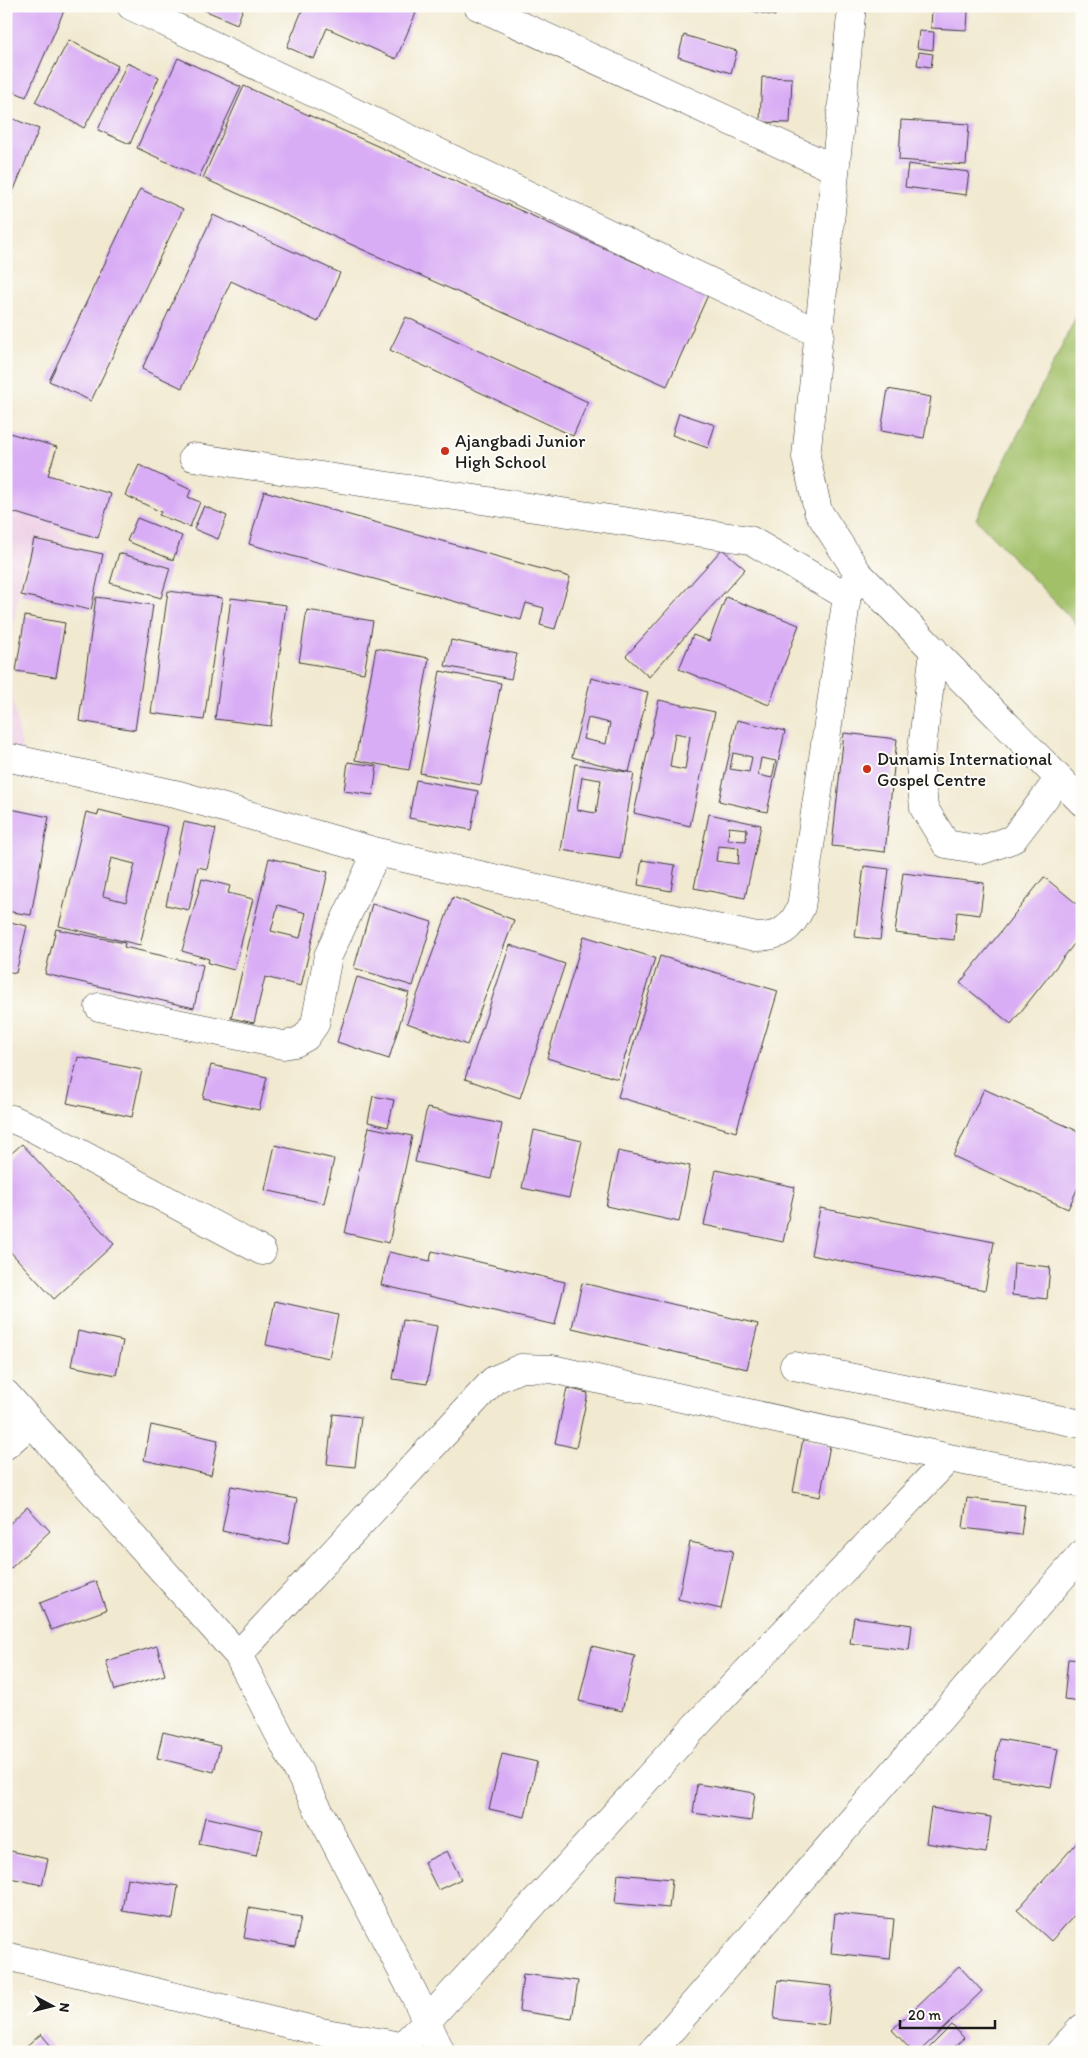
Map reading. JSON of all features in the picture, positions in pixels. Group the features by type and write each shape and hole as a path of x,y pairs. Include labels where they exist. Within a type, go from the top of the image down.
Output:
{"street":[{"path":"131,6 820,334"},
{"path":"478,6 836,169"},
{"path":"6,757 178,795 377,852 756,937 770,937 782,932 794,922 802,907 852,585 818,511 806,457 852,6"},
{"path":"194,457 750,540 852,585 934,650 1082,802"},
{"path":"934,650 920,765 924,808 946,844 982,850 1013,839 1059,779"},
{"path":"99,1007 283,1045 295,1043 306,1036 315,1024 328,956 377,852"},
{"path":"6,1120 12,1119 33,1128 262,1251"},
{"path":"794,1366 1082,1424"},
{"path":"238,1655 494,1380 520,1368 552,1369 949,1458 1082,1484"},
{"path":"6,1394 238,1655 391,1948 441,2052"},
{"path":"6,1445 32,1423"},
{"path":"6,1956 399,2049 686,1736 949,1458"},
{"path":"652,2052 1082,1554"},
{"path":"1060,2052 1082,2028"}],"shaded area":[{"path":"6,481 102,570 91,605 25,554 7,667 28,782 6,770"}],"green space":[{"path":"1082,305 1082,630 976,519"}],"building":[{"path":"6,6 66,6 26,97 6,88"},
{"path":"206,6 244,6 237,24 204,10"},
{"path":"304,6 400,6 416,13 396,59 327,28 314,59 287,47"},
{"path":"729,6 777,6 775,16"},
{"path":"932,9 968,11 967,30 931,28"},
{"path":"919,31 934,32 933,50 917,48"},
{"path":"684,35 737,51 731,73 678,57"},
{"path":"69,40 118,66 84,128 35,102"},
{"path":"919,52 933,54 931,67 917,65"},
{"path":"178,58 241,87 199,177 137,148"},
{"path":"127,63 159,77 130,144 98,130"},
{"path":"762,77 792,78 790,123 760,122"},
{"path":"244,86 708,295 667,386 203,178"},
{"path":"6,116 39,129 6,209"},
{"path":"901,120 969,124 966,165 899,160"},
{"path":"908,164 969,172 966,195 905,187"},
{"path":"140,189 183,209 91,401 49,381"},
{"path":"213,215 340,273 318,322 231,281 182,388 142,369"},
{"path":"406,317 588,402 573,436 390,350"},
{"path":"888,389 931,397 924,438 881,431"},
{"path":"679,413 715,425 708,448 672,435"},
{"path":"6,432 57,447 48,475 111,494 98,538 6,510"},
{"path":"139,465 191,490 188,497 200,502 190,527 159,515 161,512 125,495"},
{"path":"264,491 570,577 555,629 540,625 544,608 526,603 521,620 249,544"},
{"path":"204,506 227,516 218,539 194,529"},
{"path":"137,518 182,536 173,560 127,541"},
{"path":"34,539 103,554 91,610 21,595"},
{"path":"722,549 745,569 649,677 626,656"},
{"path":"119,553 170,568 161,598 110,583"},
{"path":"168,591 222,598 204,720 151,713"},
{"path":"96,597 153,605 135,730 79,721"},
{"path":"726,597 799,625 769,705 679,669 693,635 709,641"},
{"path":"231,598 286,605 271,726 215,719"},
{"path":"307,610 373,621 364,673 299,662"},
{"path":"25,616 65,623 56,677 16,671"},
{"path":"451,640 517,654 511,679 445,666"},
{"path":"376,648 429,658 409,770 355,760"},
{"path":"440,671 501,683 481,785 420,773"},
{"path":"591,678 648,692 629,772 572,757","holes":["588,718 610,723 606,744 583,739"]},
{"path":"659,700 715,712 690,826 634,813","holes":["675,733 690,736 685,770 670,767"]},
{"path":"737,720 785,731 767,812 719,801","holes":["733,753 752,757 749,772 730,769","761,758 776,761 772,778 758,775"]},
{"path":"844,733 897,739 885,852 832,846"},
{"path":"348,762 377,766 373,795 344,791"},
{"path":"575,764 634,773 620,859 561,850","holes":["582,777 601,780 596,813 577,810"]},
{"path":"416,780 478,791 471,830 409,818"},
{"path":"6,808 49,817 31,915 6,911"},
{"path":"99,810 168,827 140,945 59,926 86,812 98,815","holes":["111,858 135,864 126,902 103,896"]},
{"path":"709,814 761,825 745,898 694,888","holes":["729,827 747,829 746,841 728,840","718,846 739,848 738,864 716,861"]},
{"path":"184,822 216,829 207,869 198,867 189,910 166,905"},
{"path":"269,858 328,872 301,986 265,977 254,1023 231,1018","holes":["278,905 306,913 300,938 271,931"]},
{"path":"642,860 675,865 671,891 638,885"},
{"path":"864,866 889,869 880,940 855,937"},
{"path":"903,873 984,883 980,915 957,912 954,940 895,933"},
{"path":"1044,877 1082,908 1082,934 1011,1024 960,983"},
{"path":"202,879 230,886 228,893 253,899 234,970 208,963 209,959 182,951"},
{"path":"453,897 514,920 467,1045 407,1023"},
{"path":"372,904 432,922 413,986 354,968"},
{"path":"6,921 27,926 16,973 6,971"},
{"path":"56,929 125,943 124,947 203,965 194,1008 45,974"},
{"path":"584,936 655,958 618,1079 547,1058"},
{"path":"510,945 565,964 520,1098 465,1079"},
{"path":"660,956 778,991 736,1132 618,1097"},
{"path":"357,977 409,993 389,1059 337,1042"},
{"path":"78,1057 142,1070 132,1117 67,1103"},
{"path":"211,1065 267,1077 259,1110 203,1098"},
{"path":"984,1089 1082,1133 1082,1179 1068,1209 953,1156"},
{"path":"373,1096 394,1100 388,1127 368,1122"},
{"path":"427,1108 502,1124 491,1179 415,1162"},
{"path":"369,1127 412,1136 389,1243 345,1233"},
{"path":"534,1130 582,1141 569,1198 522,1188"},
{"path":"22,1144 114,1244 54,1299 6,1247 6,1158"},
{"path":"275,1145 334,1159 324,1203 265,1190"},
{"path":"618,1151 690,1166 679,1222 606,1206"},
{"path":"716,1170 795,1187 783,1242 704,1225"},
{"path":"820,1208 994,1242 985,1290 811,1255"},
{"path":"432,1251 565,1282 555,1325 381,1285 389,1252 430,1261"},
{"path":"1014,1263 1050,1267 1047,1299 1012,1295"},
{"path":"582,1283 758,1324 747,1369 572,1328"},
{"path":"275,1301 338,1315 329,1358 266,1345"},
{"path":"403,1320 437,1326 427,1384 393,1379"},
{"path":"78,1331 123,1341 116,1375 71,1366"},
{"path":"567,1388 588,1393 576,1448 555,1443"},
{"path":"333,1414 361,1417 355,1467 327,1464"},
{"path":"151,1425 218,1440 211,1475 144,1460"},
{"path":"803,1439 830,1445 820,1497 793,1492"},
{"path":"231,1486 297,1499 288,1544 222,1531"},
{"path":"967,1498 1025,1505 1021,1535 963,1528"},
{"path":"27,1507 50,1531 10,1569 6,1565 6,1527"},
{"path":"690,1542 733,1551 721,1609 678,1599"},
{"path":"96,1581 106,1610 51,1630 40,1603"},
{"path":"854,1617 912,1625 909,1650 850,1643"},
{"path":"157,1646 165,1675 115,1690 106,1661"},
{"path":"592,1646 635,1656 622,1711 579,1701"},
{"path":"1068,1659 1082,1660 1082,1702 1064,1700"},
{"path":"163,1732 220,1746 214,1772 157,1758"},
{"path":"999,1739 1058,1749 1051,1787 993,1777"},
{"path":"502,1754 537,1762 525,1817 489,1809"},
{"path":"697,1784 755,1793 751,1821 693,1813"},
{"path":"931,1808 991,1817 986,1853 926,1843"},
{"path":"205,1817 262,1830 256,1856 199,1844"},
{"path":"1082,1837 1082,1907 1051,1941 1017,1910"},
{"path":"6,1850 48,1859 42,1885 6,1877"},
{"path":"447,1851 461,1879 438,1890 424,1862"},
{"path":"618,1874 672,1879 669,1908 615,1903"},
{"path":"127,1878 178,1886 173,1919 122,1911"},
{"path":"249,1908 301,1917 295,1947 244,1938"},
{"path":"835,1913 894,1919 890,1959 831,1953"},
{"path":"959,1966 982,1991 919,2052 913,2052 892,2030"},
{"path":"523,1974 578,1981 572,2019 519,2011"},
{"path":"778,1980 832,1986 828,2025 774,2019"},
{"path":"952,2025 964,2038 949,2052 925,2052"},
{"path":"41,2034 56,2052 21,2052"}],"place":[{"name":"Ajangbadi Junior High School","path":"445,451"},
{"name":"Dunamis International Gospel Centre","path":"867,769"}]}
